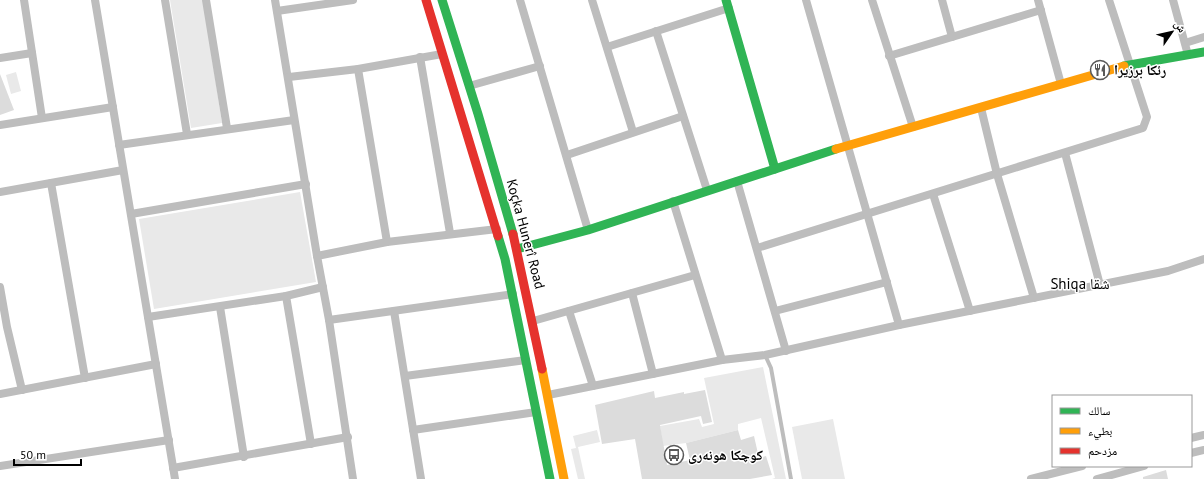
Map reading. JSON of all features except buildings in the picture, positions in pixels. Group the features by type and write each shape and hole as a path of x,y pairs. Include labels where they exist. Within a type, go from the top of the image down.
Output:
{"main road":[{"path":"426,0 497,229 513,294 549,479"},
{"name":"Koçka Hunerî Road","path":"442,0 478,114 517,249 533,321 564,479"},
{"path":"728,4 775,169"},
{"path":"517,249 588,230 673,201 847,146 1061,84 1128,65 1204,52"},
{"path":"462,119 478,114"}],"street":[{"path":"24,0 42,118"},
{"path":"95,0 175,479"},
{"path":"165,0 187,134"},
{"path":"206,0 227,128"},
{"path":"275,0 289,77 294,120 329,320 348,437 353,479"},
{"path":"277,11 353,0"},
{"path":"520,0 588,230"},
{"path":"592,0 633,132"},
{"path":"806,0 866,215 899,325"},
{"path":"872,0 913,127"},
{"path":"942,0 952,37"},
{"path":"1038,0 1061,84"},
{"path":"758,248 1143,128 1147,117 1128,65 1109,0"},
{"path":"1173,0 1188,55"},
{"path":"607,47 656,31 728,4"},
{"path":"889,56 1041,10"},
{"path":"656,31 682,116 707,190"},
{"path":"1185,43 1204,37"},
{"path":"0,58 32,53"},
{"path":"289,77 358,68 442,54"},
{"path":"420,58 450,233"},
{"path":"469,86 540,66"},
{"path":"358,68 386,242"},
{"path":"0,125 113,107"},
{"path":"981,108 997,174 1034,298"},
{"path":"567,155 682,116"},
{"path":"119,145 227,128 294,120"},
{"path":"1065,153 1100,285"},
{"path":"0,192 123,170"},
{"path":"737,181 758,248 786,351"},
{"path":"51,183 85,378"},
{"path":"131,214 306,184"},
{"path":"933,194 970,311"},
{"path":"673,201 722,360"},
{"path":"317,256 386,242 450,233 497,229"},
{"path":"548,395 722,360 786,351 899,325 1168,271 1204,259"},
{"path":"533,321 695,275"},
{"path":"775,311 886,282"},
{"path":"0,287 3,328 22,390"},
{"path":"148,317 286,296 323,287"},
{"path":"632,293 653,374"},
{"path":"329,320 513,294"},
{"path":"286,296 311,444"},
{"path":"220,307 244,457"},
{"path":"394,311 421,479"},
{"path":"569,311 593,386"},
{"path":"405,376 526,360"},
{"path":"0,394 156,364"},
{"path":"413,430 536,412"},
{"path":"1192,438 1204,435"},
{"path":"173,468 244,457 348,437"},
{"path":"0,466 169,440"},
{"path":"1192,453 1204,450"},
{"path":"1031,479 1078,467"},
{"path":"1097,479 1140,467"}],"lane":[{"path":"765,355 771,368 791,479"}],"shaded area":[{"path":"170,0 203,0 222,123 191,128"},
{"path":"16,72 21,91 11,94 6,75"},
{"path":"300,192 316,282 154,309 139,219"},
{"path":"763,367 786,479 772,479 775,478 761,418 738,424 738,430 686,443 663,446 660,426 699,419 702,427 714,424 704,378"},
{"path":"833,419 845,479 802,479 792,427"},
{"path":"597,430 600,442 578,447 585,479 578,479 571,449 576,448 573,436"}],"traffic: fast":[{"path":"442,0 478,114 513,234"},
{"path":"726,0 775,169"},
{"path":"1124,66 1204,52"},
{"path":"517,249 588,230 836,149"},
{"path":"498,236 505,259 550,479"}],"traffic: slow":[{"path":"836,149 1124,66"},
{"path":"542,369 564,479"}],"traffic: jam":[{"path":"426,0 498,236"},
{"path":"513,234 542,369"}],"place":[{"name":"رئكا برزيرا","path":"1100,70"},
{"name":"كوچكا هونەری","path":"674,455"}],"district":[{"name":"Shiqa شقا","path":"1080,283"}]}
